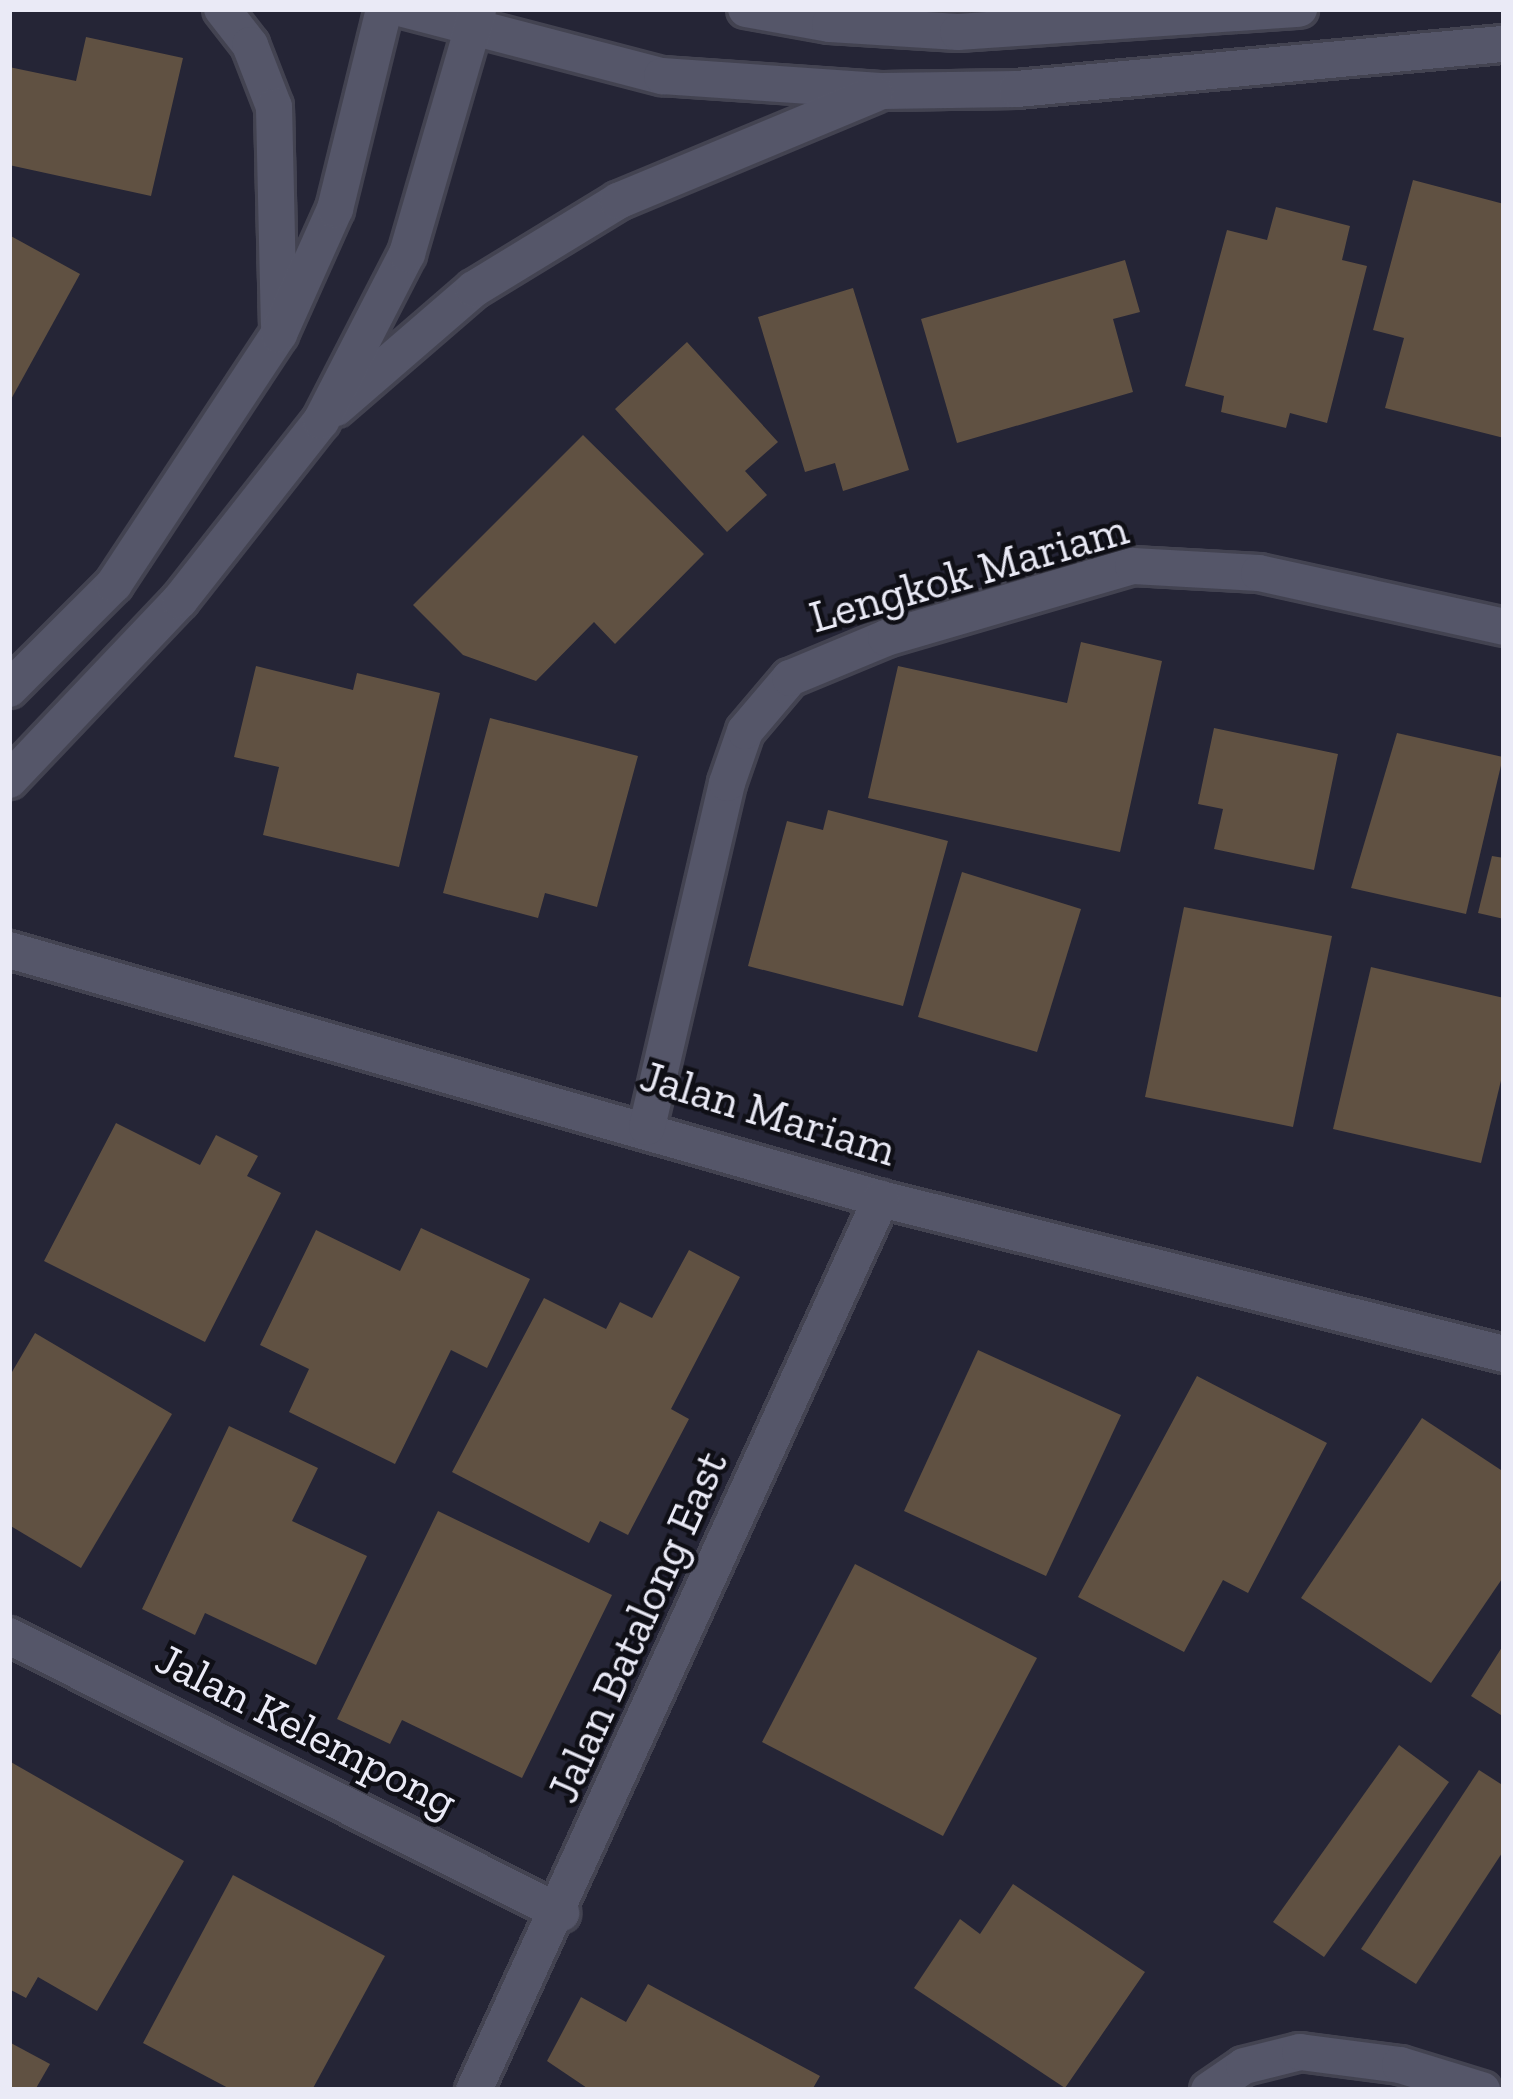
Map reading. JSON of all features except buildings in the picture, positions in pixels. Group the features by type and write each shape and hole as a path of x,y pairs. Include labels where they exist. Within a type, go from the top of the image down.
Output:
{"street":[{"path":"222,9 250,44 274,107 279,334"},
{"path":"9,689 114,584 279,334 335,209 385,9"},
{"path":"404,9 476,20 662,76 884,91 1017,89 1504,44"},
{"path":"746,9 958,32 1299,9"},
{"path":"9,781 180,600 321,421 407,254 476,20"},
{"path":"321,421 475,289 618,201 884,91"},
{"name":"Lengkok Mariam","path":"647,1127 727,784 745,730 790,678 886,638 1133,566 1259,573 1504,627"},
{"name":"Jalan Mariam","path":"9,950 647,1127 881,1199 1504,1354"},
{"name":"Jalan Batalong East","path":"474,2090 561,1912 881,1199"},
{"name":"Jalan Kelempong","path":"9,1636 561,1912"},
{"path":"1209,2090 1244,2066 1300,2052 1400,2065 1482,2090"}]}
